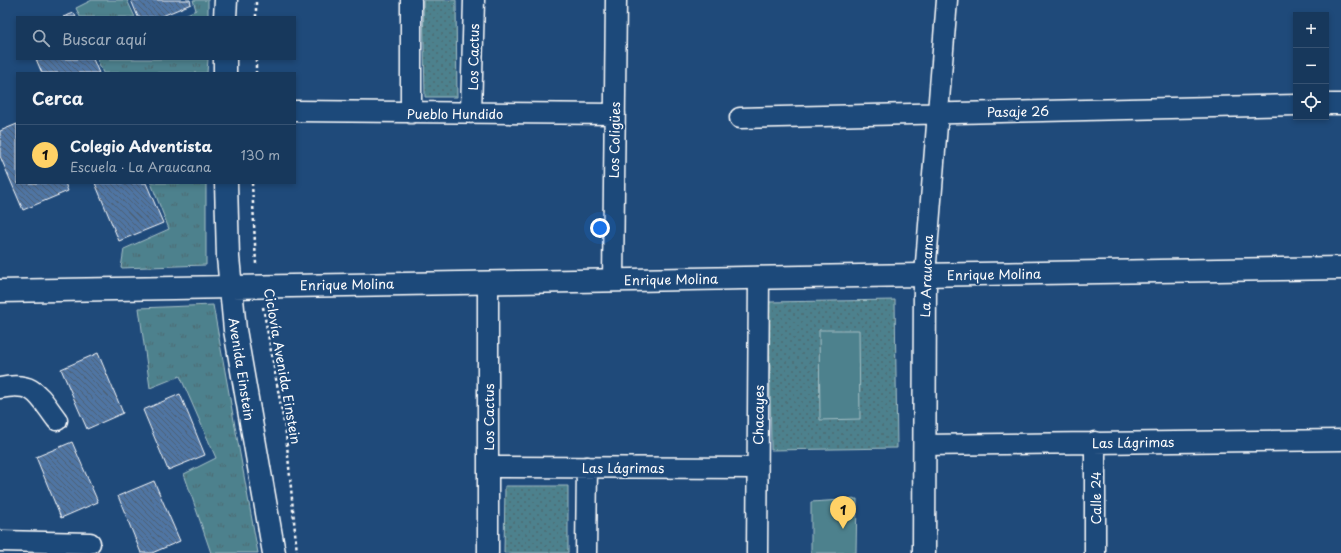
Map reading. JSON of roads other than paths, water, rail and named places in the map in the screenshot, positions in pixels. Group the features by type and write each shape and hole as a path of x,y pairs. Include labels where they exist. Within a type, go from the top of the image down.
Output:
{"street":[{"path":"225,16 226,0"},
{"path":"411,0 411,112"},
{"name":"Los Cactus","path":"471,113 474,0"},
{"name":"Los Coligües","path":"613,280 616,0"},
{"name":"La Araucana","path":"924,553 925,274 947,0"},
{"path":"225,60 225,72"},
{"path":"1329,104 1341,104"},
{"name":"Pasaje 26","path":"740,118 1293,105"},
{"name":"Pueblo Hundido","path":"296,111 615,114"},
{"name":"Avenida Einstein","path":"226,184 230,285 242,372 274,553"},
{"name":"Enrique Molina","path":"0,291 230,285 259,286 1341,268"},
{"name":"Chacayes","path":"757,553 759,278"},
{"name":"Los Cactus","path":"488,282 488,553"},
{"path":"0,388 17,385 28,387 38,394 57,420"},
{"name":"Las Lágrimas","path":"924,445 1341,440"},
{"name":"Calle 24","path":"1095,442 1095,553"},
{"name":"Las Lágrimas","path":"488,467 757,468"},
{"path":"586,553 587,467"},
{"path":"0,541 90,543"}],"place":[{"name":"Colegio Adventista","path":"843,529"}]}
